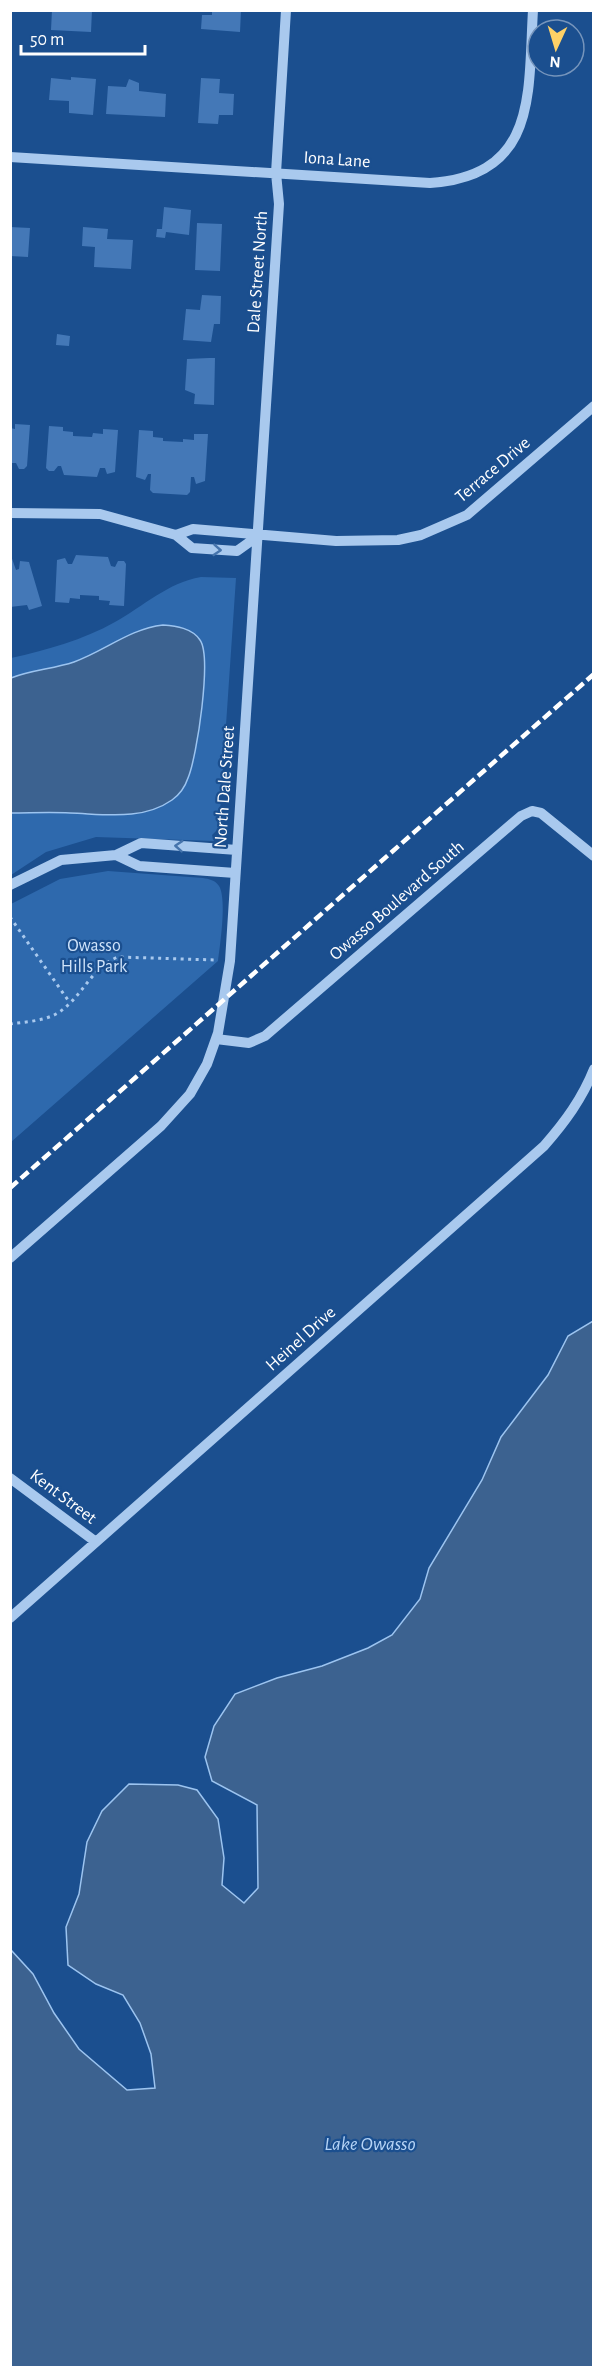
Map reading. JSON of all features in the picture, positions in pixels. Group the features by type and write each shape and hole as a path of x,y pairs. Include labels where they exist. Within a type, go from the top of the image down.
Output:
{"street":[{"name":"Dale Street North","path":"258,536 279,204 276,173 286,10"},
{"name":"Iona Lane","path":"10,157 430,183 454,182 492,165 517,135 524,116 533,10"},
{"name":"Terrace Drive","path":"176,536 193,529 336,541 398,540 445,527 487,500 594,406"},
{"path":"10,513 100,514 176,536 192,548 237,551 258,536"},
{"name":"North Dale Street","path":"10,1258 172,1115 198,1081 216,1039 225,1005 230,961 258,536"},
{"name":"Owasso Boulevard South","path":"216,1039 249,1043 265,1036 520,816 532,811 541,813 594,856"},
{"path":"10,885 61,860 116,855 141,843 237,850"},
{"path":"116,855 139,866 236,873"},
{"name":"Heinel Drive","path":"10,1618 544,1146 565,1123 580,1100 594,1069"},
{"name":"Kent Street","path":"10,1478 96,1542"}],"path":[{"path":"10,917 70,1003"},
{"path":"10,1024 33,1021 56,1014 70,1003 103,963 118,957 230,961"}],"green space":[{"path":"201,577 236,578 219,828 212,835 214,841 96,837 46,852 11,875 11,658 51,648 90,634 115,622 177,584"},
{"name":"Owasso Hills Park","path":"108,871 203,878 216,882 222,901 218,961 11,1142 11,904 60,879"}],"water":[{"path":"163,625 178,627 193,633 200,640 203,650 204,686 199,730 192,767 179,793 160,807 136,814 11,813 11,678 74,662 139,631"},
{"name":"Lake Owasso","path":"593,1321 593,2367 11,2367 11,1950 33,1974 54,2013 79,2049 127,2090 155,2088 151,2054 140,2023 123,1995 96,1984 68,1965 66,1927 79,1894 87,1842 102,1811 129,1784 178,1785 197,1790 218,1819 224,1858 222,1885 244,1903 258,1888 257,1805 212,1781 205,1757 214,1726 235,1694 277,1678 322,1666 368,1648 392,1635 420,1599 429,1568 482,1480 501,1437 548,1375 568,1336"}],"building":[{"path":"52,10 92,10 91,32 51,30"},
{"path":"212,10 241,10 240,32 201,29 202,15 212,15"},
{"path":"71,77 96,79 93,115 69,113 69,101 49,100 51,78 71,80"},
{"path":"201,78 220,79 219,93 234,94 233,115 219,115 218,124 198,123"},
{"path":"129,79 139,83 139,91 166,94 165,117 106,114 108,86 126,87"},
{"path":"164,207 191,210 189,235 166,232 165,238 156,237 157,229 162,229"},
{"path":"197,223 222,224 220,271 195,270"},
{"path":"10,227 30,228 28,257 10,256"},
{"path":"83,227 108,229 107,239 133,240 131,269 94,267 95,247 82,246"},
{"path":"202,295 221,296 220,324 214,324 211,342 183,340 186,309 200,310"},
{"path":"57,334 70,336 69,346 56,345"},
{"path":"215,358 214,405 194,404 195,394 185,390 187,359"},
{"path":"15,424 30,425 27,466 24,469 19,469 16,463 10,463 10,428 15,429"},
{"path":"49,426 63,427 63,431 73,432 73,436 92,437 93,433 103,434 103,429 118,430 115,472 107,474 105,468 100,468 97,477 64,475 61,466 54,471 49,471 46,468"},
{"path":"139,430 153,431 153,437 163,438 163,441 183,442 183,439 194,440 194,434 208,434 205,481 196,484 194,477 191,477 190,492 187,495 153,493 150,490 151,474 148,474 145,480 136,477"},
{"path":"10,553 16,570 19,569 20,561 29,562 42,606 29,610 27,605 10,607"},
{"path":"76,555 108,557 111,566 115,567 118,561 124,561 126,564 124,606 109,605 110,601 99,600 99,596 80,595 80,599 70,598 69,603 55,602 57,560 65,558 68,564 72,564"}],"railway":[{"path":"10,1188 594,674"}]}
